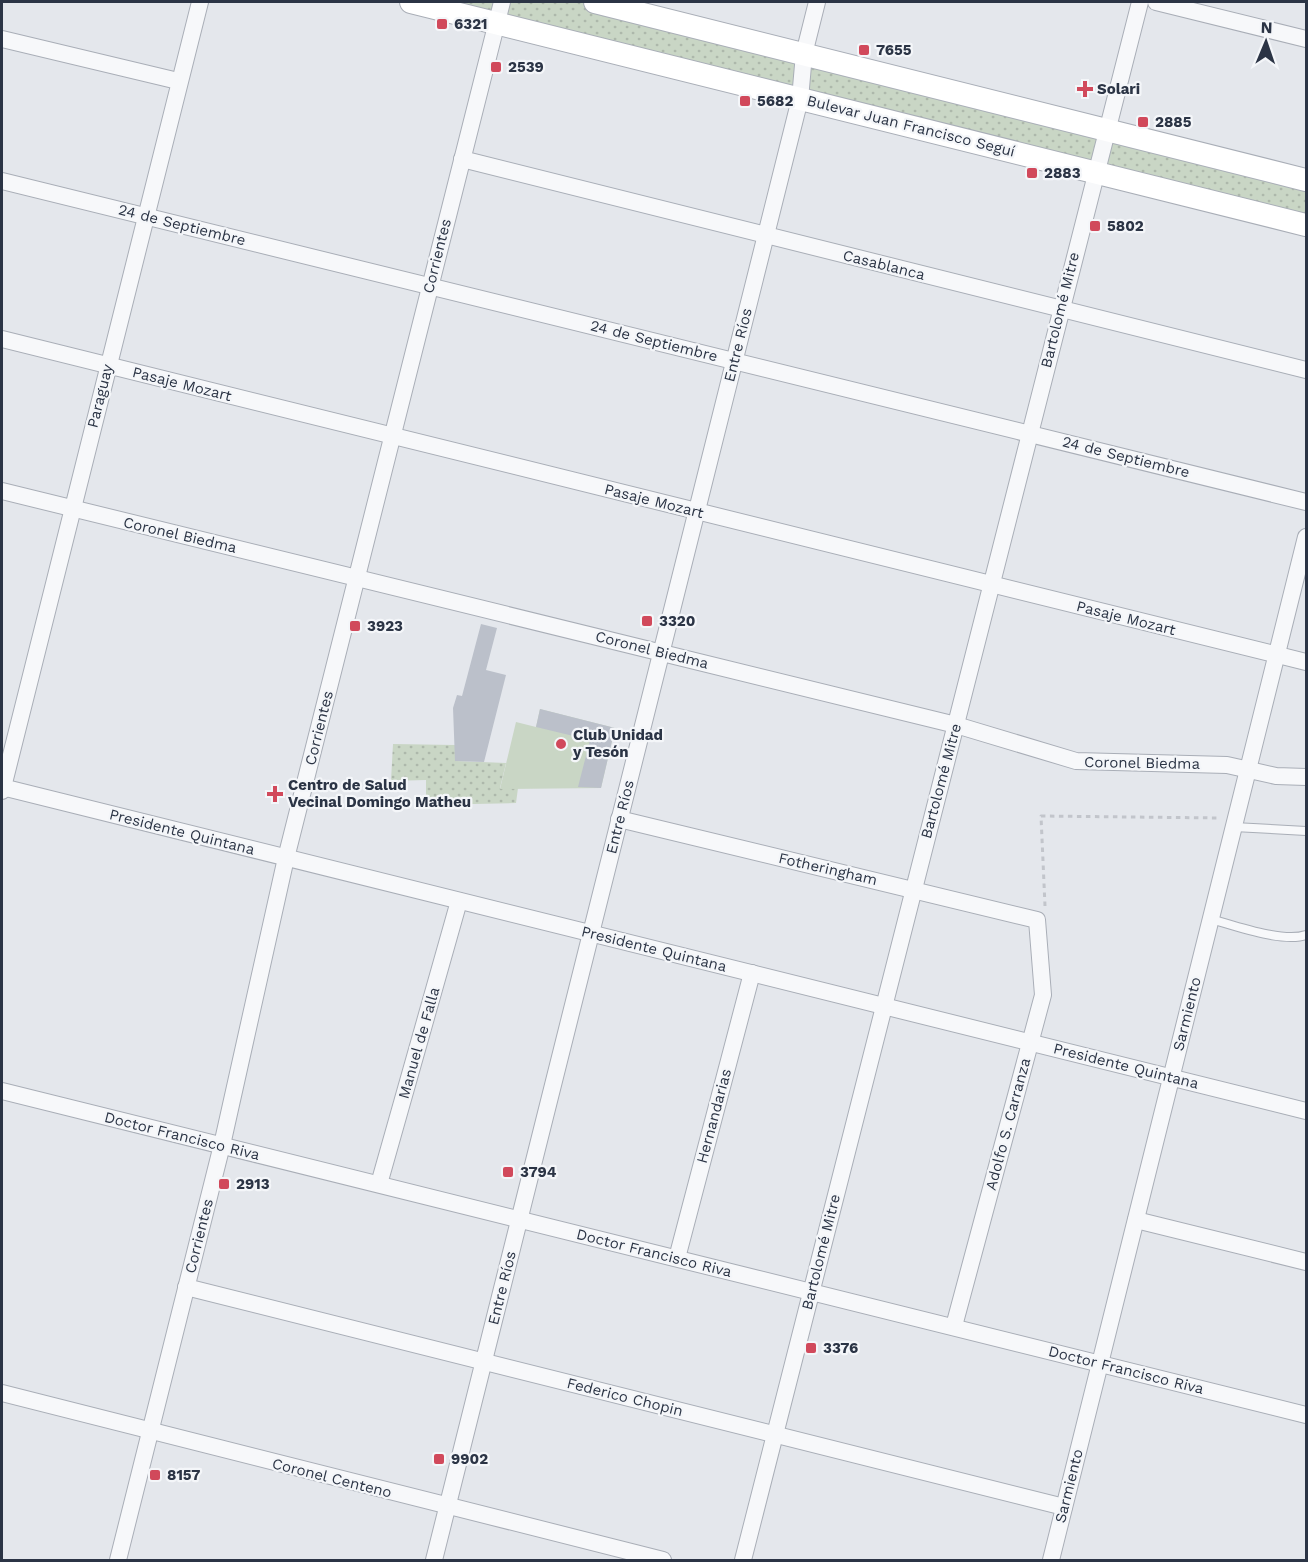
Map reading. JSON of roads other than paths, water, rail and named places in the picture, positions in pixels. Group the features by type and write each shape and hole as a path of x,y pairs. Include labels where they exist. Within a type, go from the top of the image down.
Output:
{"main road":[{"name":"Bulevar Juan Francisco Seguí","path":"411,2 499,12 800,99 1306,225"},
{"path":"595,2 1306,180"}],"street":[{"name":"Paraguay","path":"2,788 178,81 200,2"},
{"name":"Entre Ríos","path":"434,1560 800,99 804,54 817,2"},
{"name":"Bartolomé Mitre","path":"743,1560 1028,433 1140,2"},
{"path":"1156,2 1306,39"},
{"name":"Corrientes","path":"118,1560 222,1145 286,858 499,12"},
{"path":"2,39 178,81"},
{"name":"Casablanca","path":"462,159 1306,370"},
{"name":"24 de Septiembre","path":"2,181 1306,502"},
{"name":"Pasaje Mozart","path":"2,339 1306,662"},
{"name":"Coronel Biedma","path":"2,491 956,725 1077,761 1227,765 1276,776 1306,777"},
{"name":"Sarmiento","path":"1051,1560 1306,537"},
{"name":"Presidente Quintana","path":"2,788 1306,1111"},
{"name":"Fotheringham","path":"620,819 1037,920"},
{"name":"Manuel de Falla","path":"379,1185 459,901"},
{"name":"Adolfo S. Carranza","path":"954,1326 1043,995 1037,920"},
{"name":"Hernandarias","path":"677,1258 752,973"},
{"name":"Doctor Francisco Riva","path":"2,1091 1306,1415"},
{"path":"1136,1220 1306,1262"},
{"name":"Federico Chopin","path":"186,1287 1064,1507"},
{"name":"Coronel Centeno","path":"2,1393 447,1508 663,1560"}],"lane":[{"path":"1235,822 1306,831"},
{"path":"1211,919 1257,932 1299,937 1306,934"}],"place":[{"name":"6321","path":"442,24"},
{"name":"7655","path":"864,50"},
{"name":"2539","path":"496,67"},
{"name":"Solari","path":"1085,89"},
{"name":"5682","path":"745,101"},
{"name":"2885","path":"1143,122"},
{"name":"2883","path":"1032,173"},
{"name":"5802","path":"1095,226"},
{"name":"3320","path":"647,621"},
{"name":"3923","path":"355,626"},
{"name":"Club Unidad y Tesón","path":"561,744"},
{"name":"Centro de Salud Vecinal Domingo Matheu","path":"275,794"},
{"name":"3794","path":"508,1172"},
{"name":"2913","path":"224,1184"},
{"name":"3376","path":"811,1348"},
{"name":"9902","path":"439,1459"},
{"name":"8157","path":"155,1475"}]}
